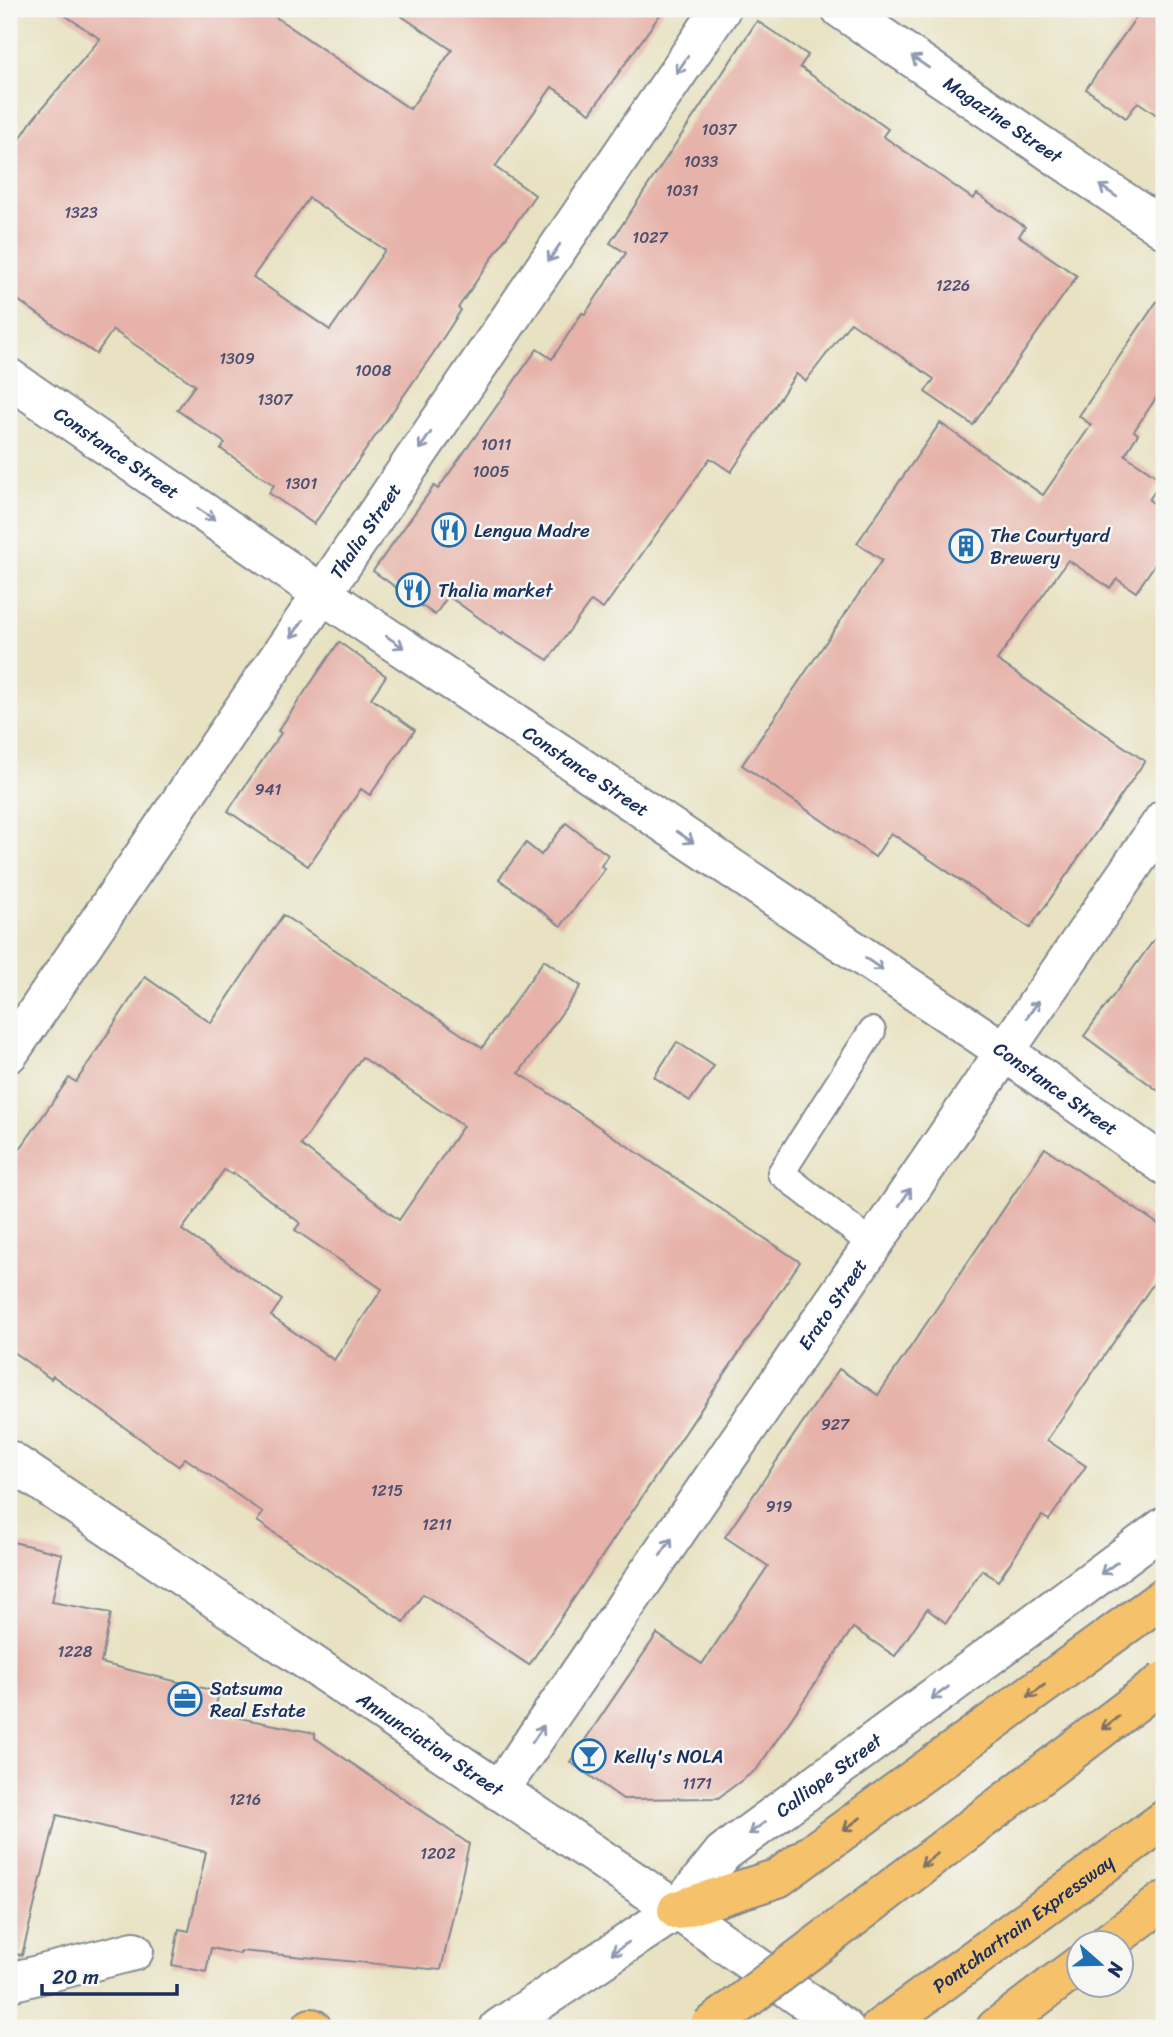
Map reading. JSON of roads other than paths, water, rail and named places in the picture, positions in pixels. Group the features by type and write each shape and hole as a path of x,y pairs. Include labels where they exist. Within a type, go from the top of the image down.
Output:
{"highway":[{"path":"677,1910 778,1878 1164,1597"},
{"path":"708,2028 1164,1681"},
{"name":"Pontchartrain Expressway","path":"880,2028 1164,1820"},
{"path":"1128,1928 1164,1901"},
{"path":"996,2028 1064,1977"}],"street":[{"name":"Thalia Street","path":"9,1053 720,9"},
{"name":"Magazine Street","path":"841,9 1164,229"},
{"name":"Constance Street","path":"9,379 321,593 1004,1051 1164,1165"},
{"name":"Erato Street","path":"499,1791 1164,819"},
{"name":"Annunciation Street","path":"10,1462 677,1910 844,2028"},
{"name":"Calliope Street","path":"499,2028 677,1910 723,1853 1164,1527"},
{"path":"9,1980 14,1981 134,1951"}],"lane":[{"path":"873,1031 781,1173 873,1245"}],"place":[{"name":"Lengua Madre","path":"449,530"},
{"name":"The Courtyard Brewery","path":"966,546"},
{"name":"Thalia market","path":"413,590"},
{"name":"Satsuma Real Estate","path":"185,1699"},
{"name":"Kelly's NOLA","path":"589,1756"}]}
